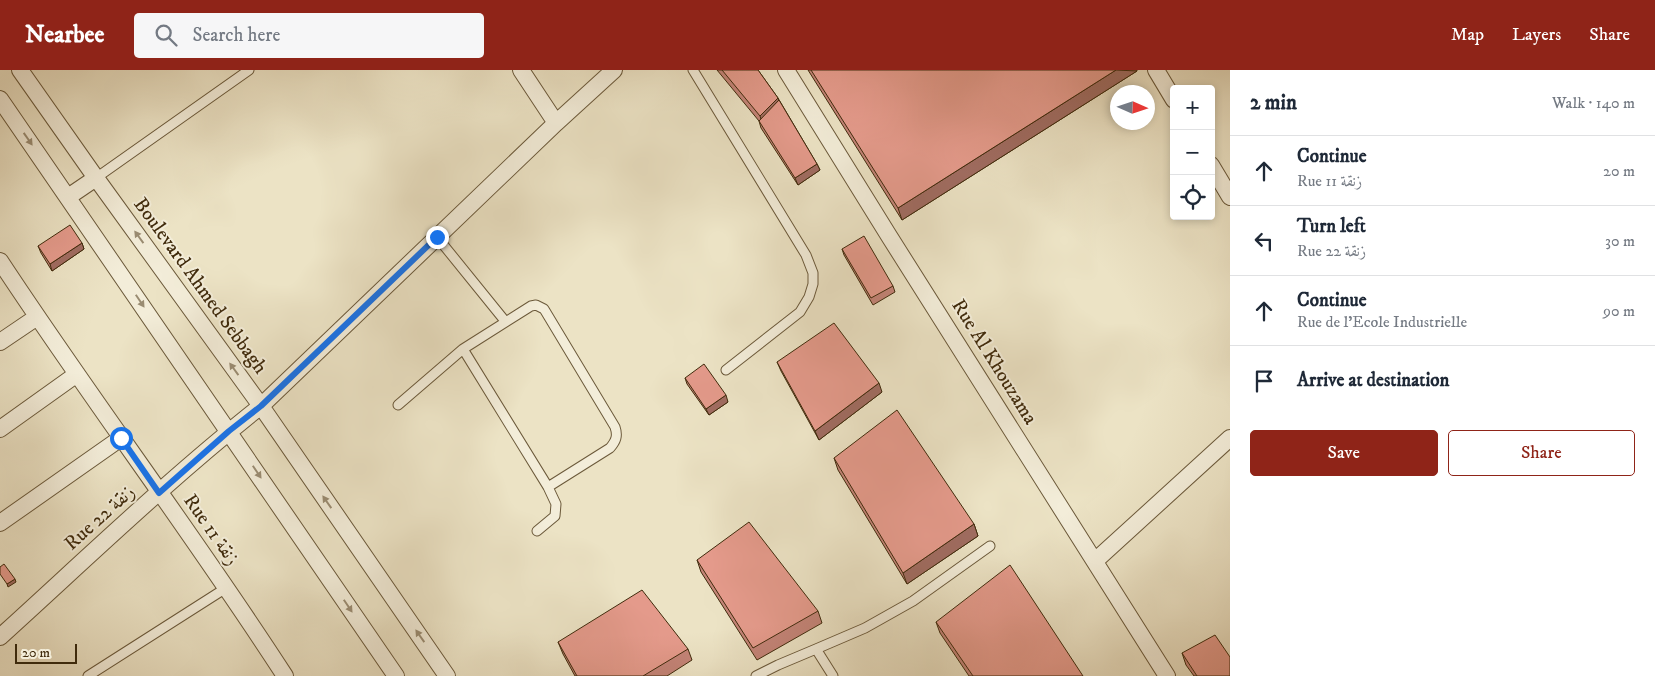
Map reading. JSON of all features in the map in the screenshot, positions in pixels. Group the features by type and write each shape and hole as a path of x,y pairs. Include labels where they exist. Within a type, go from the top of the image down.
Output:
{"street":[{"name":"Boulevard Ahmed Sebbagh","path":"20,70 261,406 447,676"},
{"path":"521,70 556,123"},
{"name":"Rue 22 زنقة","path":"0,637 229,431 261,406 556,123 614,70"},
{"name":"Rue Al Khouzama","path":"786,70 894,245 1167,676"},
{"path":"1156,70 1170,93"},
{"path":"0,99 396,676"},
{"path":"1215,172 1230,197"},
{"path":"68,197 96,178"},
{"name":"Rue 11 زنقة","path":"0,261 285,676"},
{"path":"0,342 37,317"},
{"path":"0,429 78,374"},
{"path":"0,522 121,438"},
{"path":"1095,561 1230,438"}],"lane":[{"path":"96,178 249,70"},
{"path":"693,70 806,256 813,273 809,297 800,312 726,370"},
{"path":"437,237 506,321"},
{"path":"398,404 463,349 506,321 531,306 544,309 601,403 617,434 615,442 610,448 548,487"},
{"path":"463,349 548,487 556,504 555,516 537,530"},
{"path":"756,676 778,664 864,628 913,601 990,546"},
{"path":"88,676 226,588"},
{"path":"816,649 834,676"}],"building":[{"path":"722,70 758,70 778,98 760,116"},
{"path":"811,70 1116,70 898,208"},
{"path":"779,100 817,164 795,178 759,121"},
{"path":"70,225 82,243 50,264 38,246"},
{"path":"864,236 893,286 871,298 842,249"},
{"path":"834,323 879,383 815,431 777,362"},
{"path":"704,364 726,395 706,409 685,378"},
{"path":"897,410 974,524 903,573 834,458"},
{"path":"749,522 818,611 753,648 697,560"},
{"path":"4,564 15,579 7,584 0,574 0,567"},
{"path":"1010,565 1083,676 973,676 936,622"},
{"path":"642,590 688,649 643,676 577,676 558,642"},
{"path":"1215,635 1230,657 1230,676 1197,676 1182,653"}],"route":[{"path":"121,438 159,493 229,431 261,406 437,237"}]}
